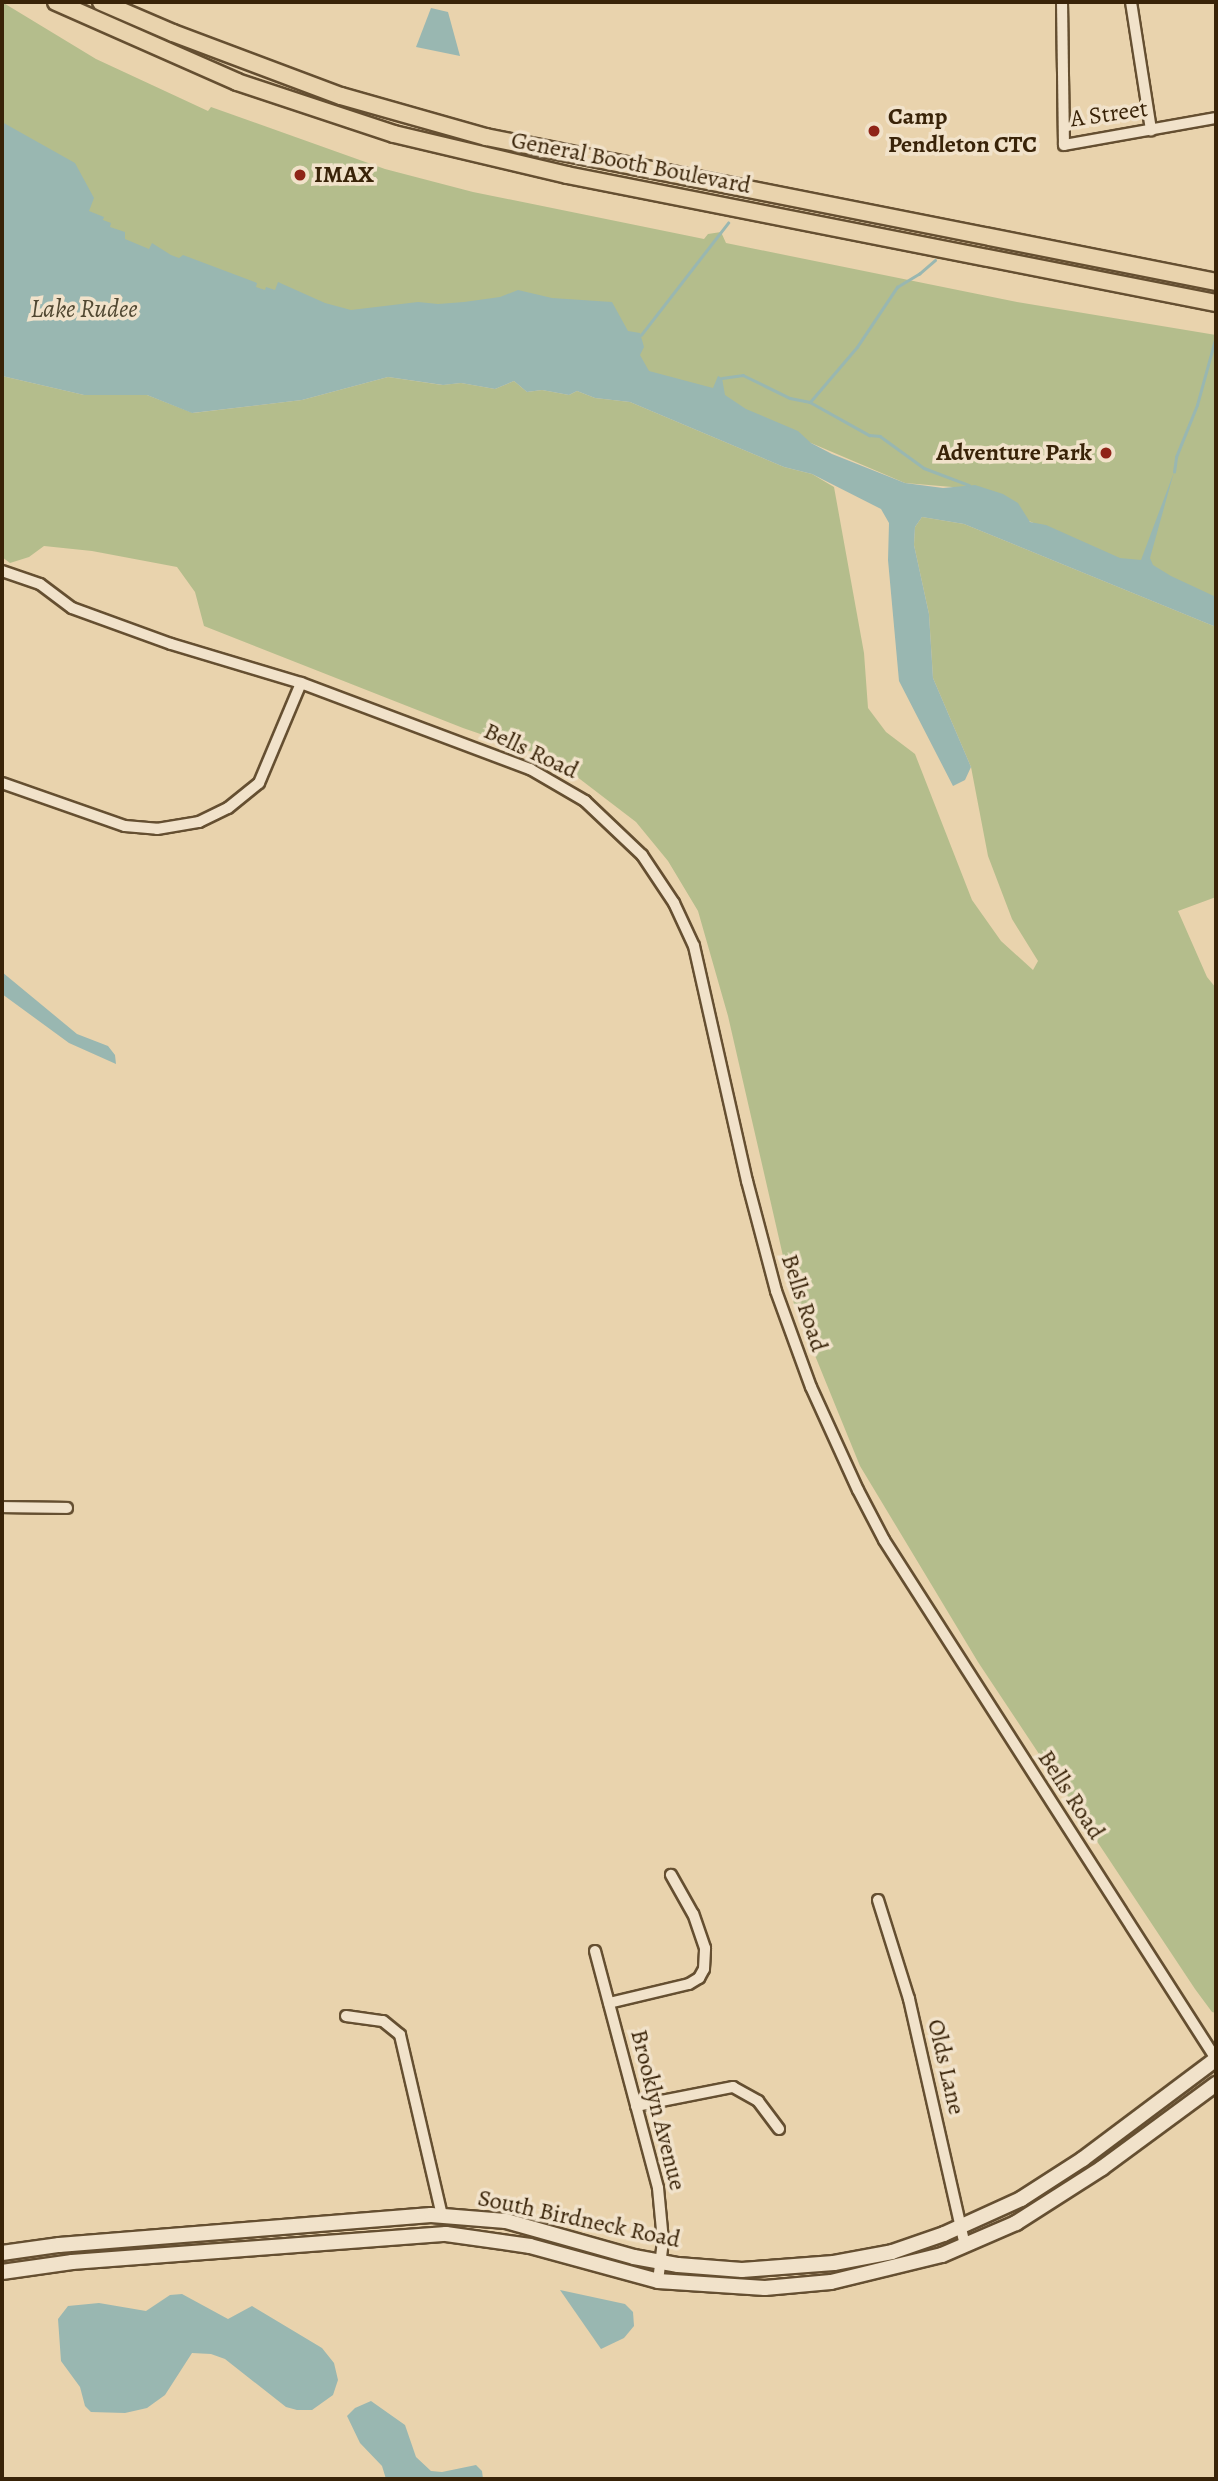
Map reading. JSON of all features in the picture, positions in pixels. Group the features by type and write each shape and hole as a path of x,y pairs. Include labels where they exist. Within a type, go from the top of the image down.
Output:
{"highway":[{"name":"General Booth Boulevard","path":"56,2 237,82 394,134 566,175 1216,303"},
{"name":"General Booth Boulevard","path":"101,2 173,33 318,88 486,137 1216,282"}],"main road":[{"name":"South Birdneck Road","path":"2,2253 59,2245 393,2216 442,2215 506,2221 659,2262 742,2270 810,2267 892,2252 961,2227 1050,2183 1216,2059"},
{"name":"South Birdneck Road","path":"2,2272 72,2262 446,2234 530,2246 658,2281 765,2288 807,2286 897,2269 965,2246 1016,2223 1057,2199 1216,2084"}],"street":[{"name":"A Street","path":"1062,2 1064,145 1216,118"},
{"path":"1131,2 1152,130"},
{"name":"Bells Road","path":"2,571 40,584 72,608 171,644 301,683 549,778 606,817 642,855 661,880 684,922 701,971 747,1181 776,1291 811,1387 843,1460 884,1540 1216,2059"},
{"path":"2,783 125,826 157,829 199,822 228,808 259,783 301,683"},
{"path":"2,1507 67,1508"},
{"path":"609,2003 689,1984 699,1978 704,1969 705,1948 693,1914 671,1875"},
{"name":"Olds Lane","path":"878,1900 909,1999 965,2246"},
{"name":"Brooklyn Avenue","path":"595,1951 658,2188 663,2241 658,2281"},
{"path":"346,2016 383,2021 400,2035 442,2215"},
{"path":"636,2106 733,2087 758,2101 779,2129"}],"green space":[{"path":"2,2 96,59 208,111 211,107 385,169 473,192 704,239 708,234 721,232 726,243 1017,302 1216,335 1216,604 952,487 905,483 811,443 626,386 2,322"},
{"path":"2,376 84,395 147,395 193,413 302,400 388,377 442,385 461,383 495,389 514,381 527,392 542,390 569,395 577,391 595,398 630,402 784,467 812,474 834,487 864,653 868,708 886,732 915,754 972,900 1001,941 1033,970 1038,961 1012,919 988,856 971,767 933,678 929,614 914,545 915,527 922,517 964,524 1216,627 1216,897 1178,911 1207,977 1216,988 1216,2013 1212,2012 1195,1989 978,1662 860,1466 794,1304 728,1016 698,911 668,861 636,822 555,760 463,728 204,626 195,592 177,567 92,551 44,546 29,557 10,563 2,557"}],"water":[{"path":"431,8 448,12 460,56 416,47"},
{"name":"Lake Rudee","path":"2,122 75,163 94,198 89,211 104,217 103,220 111,223 110,227 125,232 125,239 149,249 152,243 171,255 179,258 183,255 257,283 256,287 275,290 278,282 325,303 351,310 418,302 464,302 500,297 518,290 552,298 612,302 628,331 640,333 644,347 640,355 649,371 713,388 718,376 722,378 725,395 746,409 798,431 811,443 832,454 905,483 943,488 975,485 1003,494 1018,503 1030,522 1046,525 1120,558 1141,560 1174,472 1150,558 1153,565 1171,576 1216,597 1216,627 964,524 922,517 915,527 914,545 929,614 933,678 971,767 965,780 953,786 899,681 888,560 889,523 881,509 812,474 784,467 630,402 595,398 577,391 569,395 542,390 527,392 514,381 495,389 461,383 443,385 388,377 302,400 192,413 147,395 84,395 2,376"},
{"path":"2,972 77,1034 108,1046 115,1055 116,1064 69,1043 2,994"},
{"path":"560,2290 625,2304 633,2312 634,2326 624,2338 601,2349"},
{"path":"182,2294 228,2319 252,2306 322,2348 334,2363 338,2380 333,2395 312,2410 286,2407 225,2359 211,2354 192,2353 165,2395 147,2408 125,2413 91,2412 85,2406 80,2387 61,2361 58,2319 68,2306 99,2303 146,2311 170,2295"},
{"path":"371,2401 405,2425 416,2457 431,2471 442,2472 476,2465 482,2471 483,2479 386,2479 382,2466 360,2443 347,2416 355,2408"}],"waterway":[{"path":"641,335 728,223"},
{"path":"722,378 743,375 790,398 810,402 857,347 897,287 919,274 935,260"},
{"path":"1174,472 1176,457 1197,405 1216,336"},
{"path":"810,402 869,435 880,436 924,468 969,485"}],"place":[{"name":"Camp Pendleton CTC","path":"874,131"},
{"name":"IMAX","path":"300,175"},
{"name":"Adventure Park","path":"1106,453"}]}
